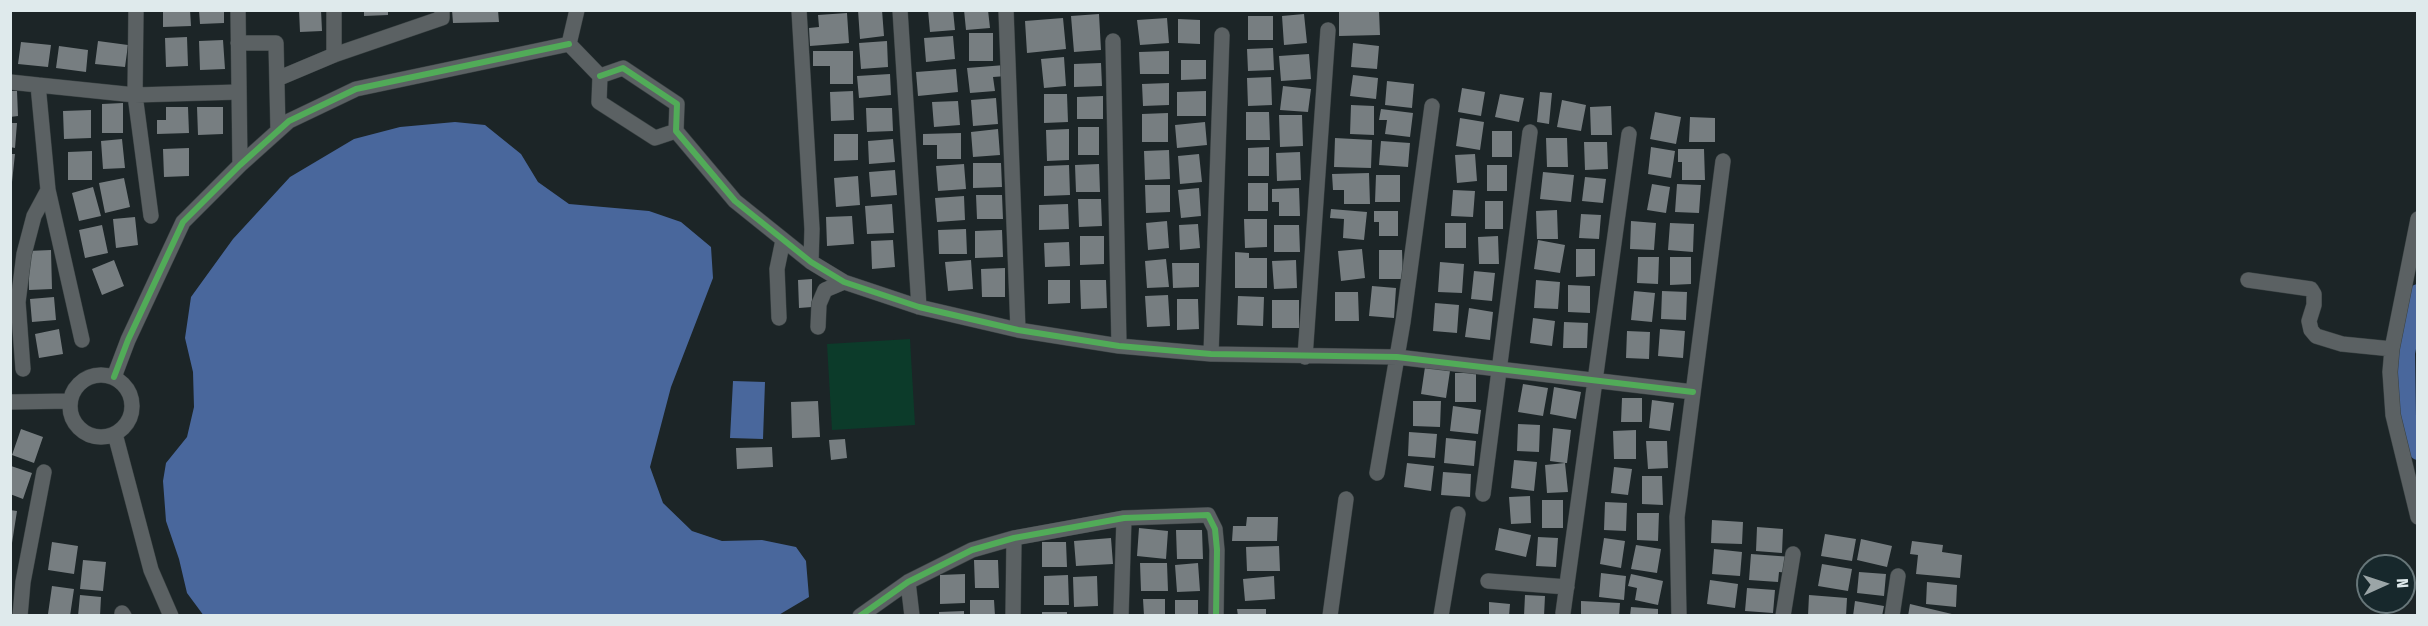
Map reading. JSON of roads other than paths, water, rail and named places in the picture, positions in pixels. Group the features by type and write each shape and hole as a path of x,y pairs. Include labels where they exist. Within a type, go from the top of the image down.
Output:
{"street":[{"path":"136,10 135,95 150,216"},
{"path":"238,10 240,165"},
{"path":"334,10 334,55"},
{"path":"277,79 334,55 442,18 442,10"},
{"path":"569,44 577,10"},
{"path":"799,10 812,229 811,262"},
{"path":"900,10 919,308"},
{"path":"1006,10 1018,330"},
{"path":"1305,357 1328,30"},
{"path":"1211,354 1222,36"},
{"path":"1113,41 1119,346"},
{"path":"238,43 276,43 278,130"},
{"path":"569,44 600,76 599,102 655,138 676,131"},
{"path":"114,377 128,340 183,222 240,165 289,121 356,89 569,44"},
{"path":"600,76 623,68 677,104 676,131 735,201 811,262 844,282 919,308 1018,330 1119,346 1211,354 1397,357 1693,392"},
{"path":"10,82 135,95 239,92"},
{"path":"38,85 48,190 82,340"},
{"path":"1377,473 1397,357 1432,106"},
{"path":"1483,494 1530,132"},
{"path":"1563,613 1629,134"},
{"path":"1679,615 1677,517 1723,161"},
{"path":"23,369 18,302 24,254 34,216 48,190"},
{"path":"2418,219 2392,349 2390,372 2393,415 2418,517"},
{"path":"779,318 777,270 783,240"},
{"path":"2248,280 2311,289 2314,294 2309,321 2311,330 2316,336 2342,344 2392,349"},
{"path":"818,327 819,304 825,290 844,282"},
{"path":"102,374 114,377 128,390 132,410 123,428 116,434 96,437 87,434 73,421 70,401 77,385 84,379 102,374"},
{"path":"10,402 70,401"},
{"path":"116,434 151,570 171,615"},
{"path":"20,615 23,582 44,472"},
{"path":"1330,615 1346,499"},
{"path":"1441,615 1458,514"},
{"path":"860,615 908,582 972,550 1014,538 1124,518 1208,515 1215,529 1217,550 1216,615"},
{"path":"1121,615 1124,518"},
{"path":"1013,615 1014,538"},
{"path":"1782,615 1792,554"},
{"path":"1892,615 1898,576"},
{"path":"1488,581 1567,587"},
{"path":"908,582 912,615"}],"water":[{"path":"455,122 485,125 521,154 538,182 569,204 649,211 681,222 711,247 713,278 671,387 650,467 663,503 692,531 722,541 762,540 796,547 806,561 809,597 777,616 204,616 187,593 179,559 166,521 163,481 166,463 187,437 194,407 193,372 185,338 191,297 233,239 290,177 354,139 400,127"},
{"path":"733,381 765,382 763,439 730,438"}],"waterway":[{"path":"2418,293 2406,353 2407,417 2418,451"}]}
